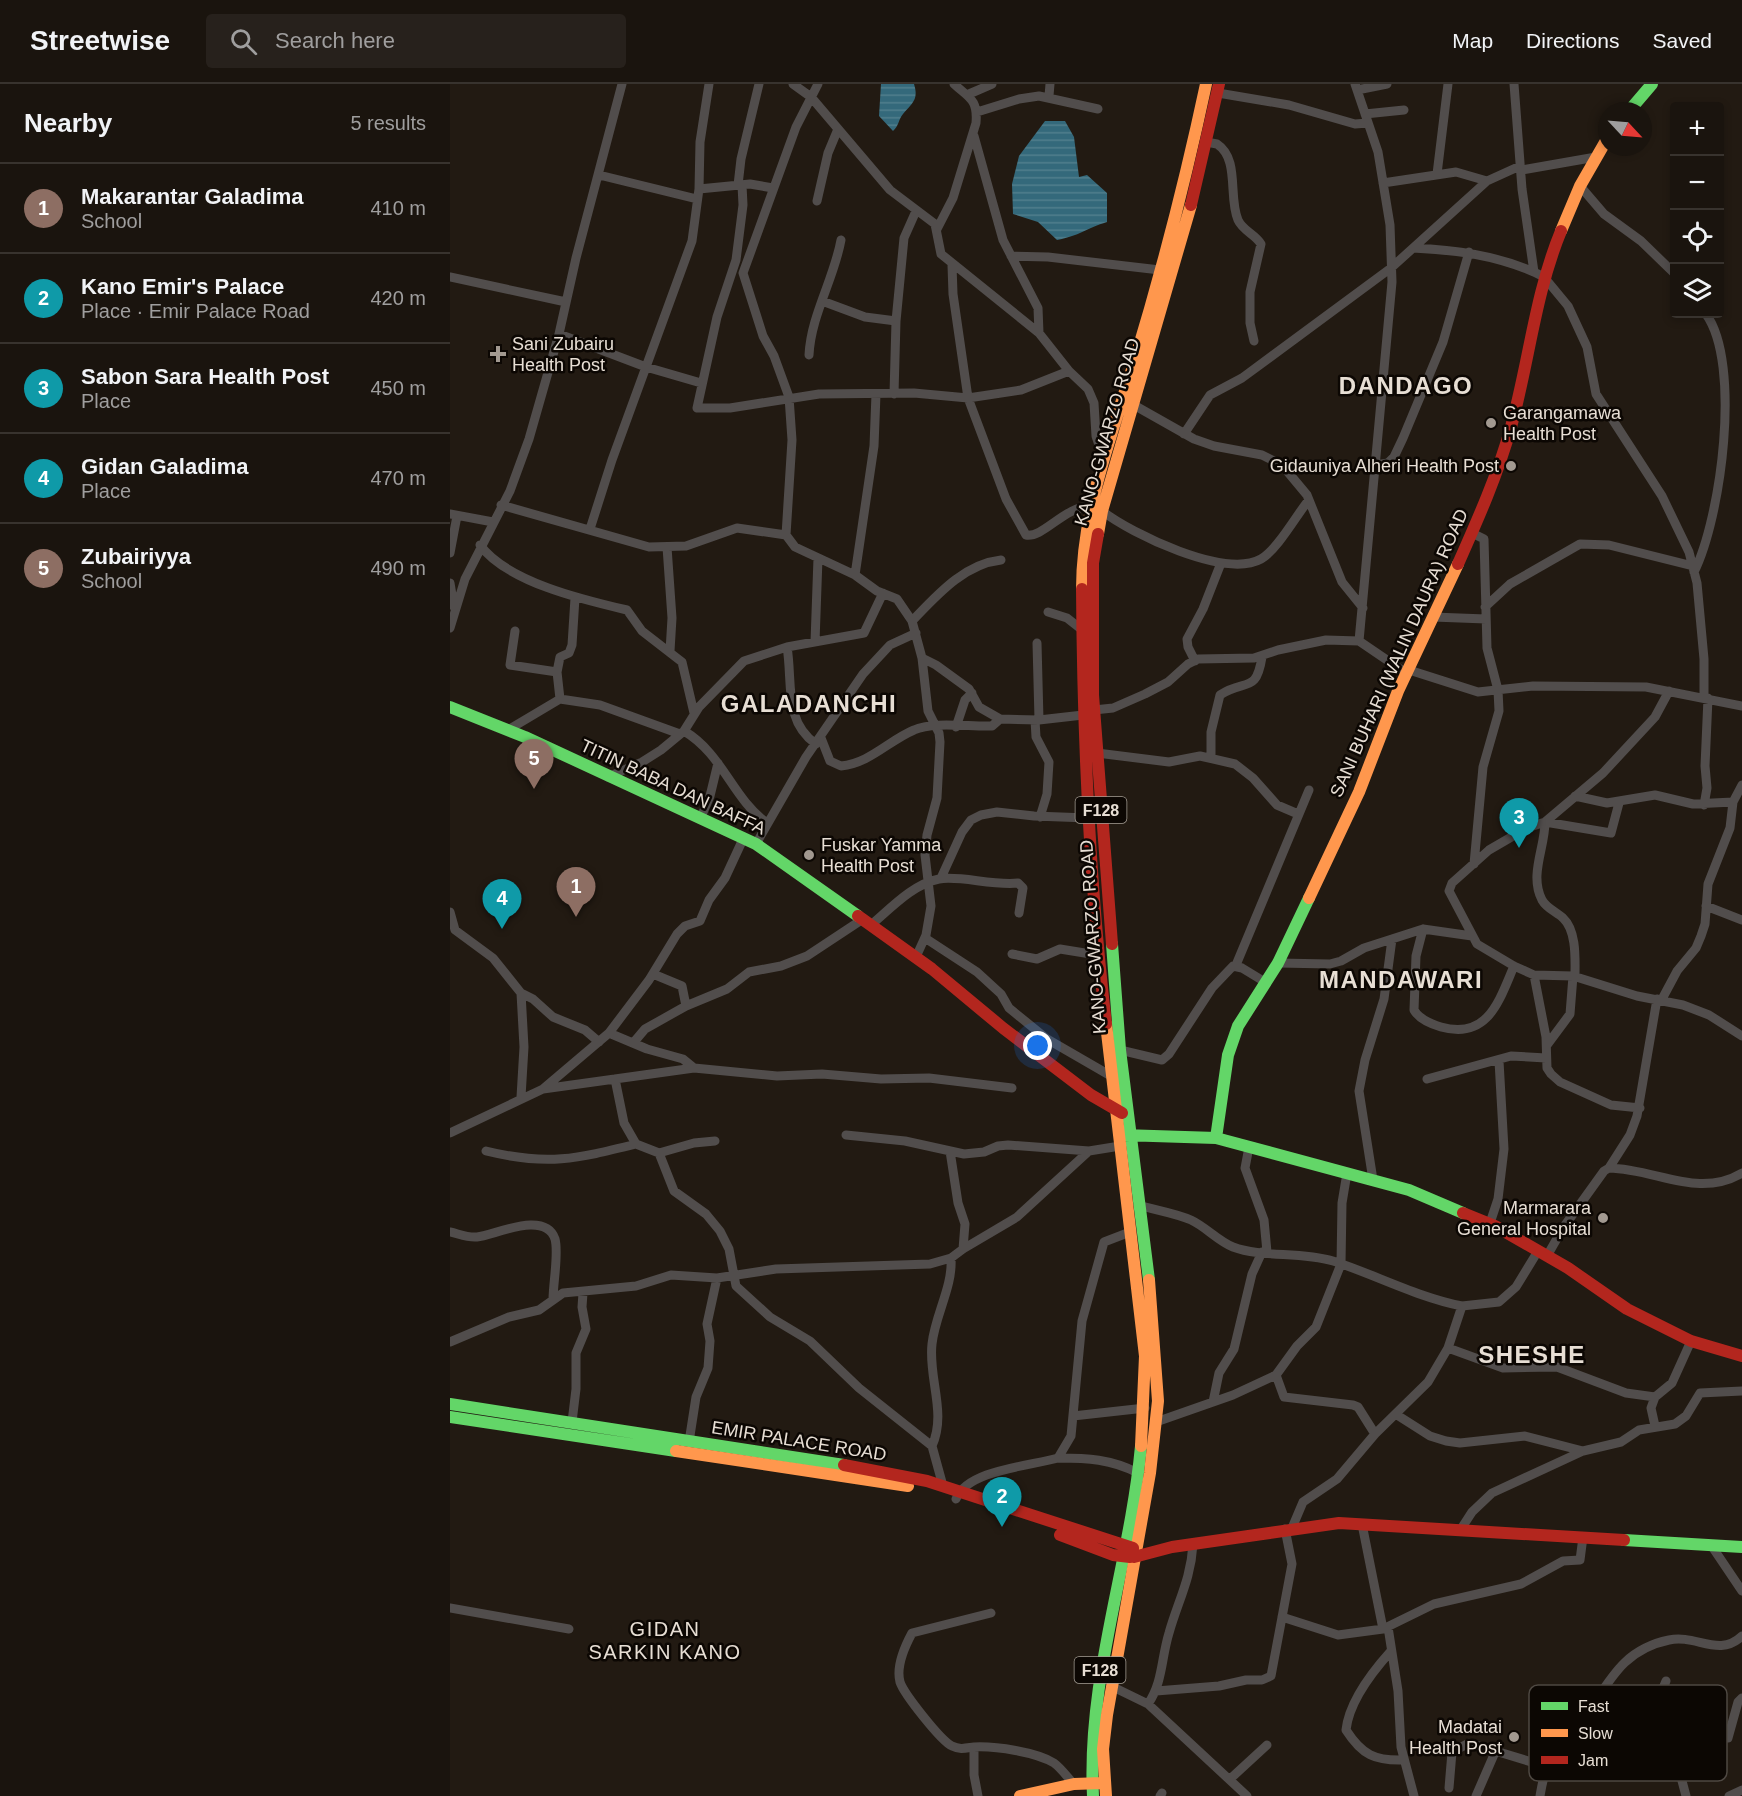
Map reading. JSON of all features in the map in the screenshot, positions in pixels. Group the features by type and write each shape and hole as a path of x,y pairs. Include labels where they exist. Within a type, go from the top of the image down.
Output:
{"main road":[{"name":"KANO-GWARZO ROAD","path":"1129,1552 1145,1408 1142,1325 1130,1232 1121,1112 1120,1050 1097,753 1089,712 1081,629 1082,557 1186,175 1206,84"},
{"path":"1637,102 1652,84"},
{"name":"KANO-GWARZO ROAD","path":"1121,1112 1111,1076 1097,955 1088,818 1089,712 1097,508 1104,462 1132,404 1191,205 1218,89"},
{"name":"SANI BUHARI (WALIN DAURA) ROAD","path":"1216,1138 1228,1055 1238,1026 1278,963 1359,792 1408,672 1472,533 1498,469 1512,425 1539,275 1580,186 1598,154"},
{"name":"TITIN BABA DAN BAFFA","path":"450,707 508,730 756,844 916,957 1003,1028 1121,1112"},
{"path":"1092,892 1107,890"},
{"path":"1123,1139 1216,1138 1409,1191 1490,1223 1543,1254 1627,1309 1691,1341 1742,1356"},
{"name":"KANO-GWARZO ROAD","path":"1123,1139 1138,1205 1156,1355 1156,1422 1129,1552"},
{"name":"EMIR PALACE ROAD","path":"450,1404 884,1471 943,1486 957,1495"},
{"name":"EMIR PALACE ROAD","path":"450,1417 892,1482 957,1495 1129,1552 1193,1544"},
{"path":"1193,1544 1289,1528 1339,1523 1742,1547"},
{"name":"F128","path":"1106,1796 1103,1749 1129,1552"},
{"name":"F128","path":"1092,1790 1098,1681 1106,1632 1129,1552"},
{"path":"1020,1796 1074,1784 1092,1790 1105,1783"}],"street":[{"path":"450,628 480,545 521,462 560,334 566,302 622,84"},
{"path":"590,529 692,241 699,189 698,160 709,84"},
{"path":"759,84 741,159 738,272 789,397 792,432 786,535 795,547 855,575 897,599 912,621 916,633 922,658 928,711 940,742 938,786 927,835 925,864 932,906 925,938 916,957"},
{"path":"793,84 811,97 890,190 931,220 937,229 940,254 1039,333 1092,395 1096,436 1104,462"},
{"path":"818,84 796,127 779,179 773,188 738,272 729,278 717,317 696,406 699,409 730,408 789,397 876,394 968,398 1021,390 1070,371"},
{"path":"937,229 953,198 974,136 977,112 969,94 954,84"},
{"path":"969,94 992,84"},
{"path":"1049,96 1050,84"},
{"path":"1359,641 1376,465 1391,268 1390,225 1378,152 1356,87 1387,84"},
{"path":"1437,174 1448,84"},
{"path":"1514,84 1521,168 1539,275"},
{"path":"1218,89 1288,105 1354,124 1366,118 1404,110"},
{"path":"977,112 1030,96 1049,96 1098,109"},
{"path":"817,201 828,153 838,129"},
{"path":"974,136 999,230 1038,308 1039,333"},
{"path":"1206,142 1217,144 1227,156 1237,217 1242,226 1260,244 1250,292 1250,323 1254,341"},
{"path":"1184,434 1210,395 1249,374 1391,268 1487,181 1521,168 1596,157"},
{"path":"1383,183 1456,172 1487,181"},
{"path":"599,175 697,200"},
{"path":"699,189 740,185 773,188"},
{"path":"1580,186 1604,214 1641,241 1670,269"},
{"path":"894,394 896,321 904,238 916,211"},
{"path":"809,355 810,338 841,240"},
{"path":"1413,248 1469,252 1507,261 1539,275 1568,306 1587,347 1596,394 1662,496 1689,552 1704,659 1707,788 1704,805"},
{"path":"1376,465 1388,463 1394,457 1403,438 1443,342 1469,252"},
{"path":"1011,256 1048,257 1160,270"},
{"path":"952,265 953,294 968,398 1006,499 1024,534 1035,535 1072,509 1097,508 1117,523 1156,540 1221,563 1252,564 1264,558 1308,501"},
{"path":"450,277 566,302"},
{"path":"822,301 866,317 896,321"},
{"path":"1693,569 1705,550 1713,519 1721,466 1727,385 1722,348 1708,318"},
{"path":"560,334 646,368 701,383"},
{"path":"855,575 874,446 876,394"},
{"path":"1132,404 1184,434 1214,446 1273,459 1299,483 1317,526 1331,550 1342,582 1363,608"},
{"path":"501,505 590,529 636,545 667,548 697,543 729,528 745,527 786,535"},
{"path":"450,553 454,515 493,522"},
{"path":"1472,533 1484,539 1487,648 1498,690 1499,711 1484,767 1474,864"},
{"path":"1485,607 1510,584 1580,544 1609,545 1693,569"},
{"path":"480,545 513,573 575,598 627,610 642,631 670,651 684,665 694,712"},
{"path":"667,548 672,618 670,651"},
{"path":"815,642 818,558"},
{"path":"912,621 957,578 975,567 1001,560"},
{"path":"1195,661 1187,639 1203,609 1221,563"},
{"path":"450,583 455,609"},
{"path":"608,777 642,762 682,732 694,712 725,683 740,664 787,647 867,631 883,593"},
{"path":"560,699 557,672 560,657 569,653 572,645 575,598"},
{"path":"1048,612 1067,618 1081,629"},
{"path":"1432,617 1486,619"},
{"path":"515,631 510,665 557,672"},
{"path":"756,844 818,741 862,674 890,645 916,633"},
{"path":"922,658 946,671 972,693 979,706 1000,719 1037,720 1113,708 1168,682 1195,661 1262,657 1278,650 1326,640 1359,641 1408,672 1478,692 1533,686 1622,686 1669,691 1742,706"},
{"path":"1037,643 1036,737 1049,762 1047,794 1040,817"},
{"path":"787,647 787,671 795,717 801,732 818,741 830,761 836,766 863,762 915,729 992,726 1000,719"},
{"path":"1211,758 1211,732 1220,695 1226,690 1250,685 1257,679 1262,657"},
{"path":"1669,691 1655,717 1603,773 1545,822 1527,828 1489,850 1452,883 1449,891 1477,944 1514,966 1533,975 1574,976 1637,996 1659,999 1708,1015 1742,1036"},
{"path":"956,727 965,700 972,693"},
{"path":"508,730 560,699 600,705 682,732 714,754 718,763 751,807 767,823"},
{"path":"1097,753 1169,762 1200,756 1211,758 1241,768 1277,805 1298,814"},
{"path":"701,817 718,763"},
{"path":"1138,1205 1191,1220 1231,1247 1265,1252 1299,1253 1341,1264 1384,1278 1408,1290 1462,1306 1499,1302 1516,1287 1543,1254 1604,1171 1609,1168 1630,1135 1640,1108 1659,999 1677,971 1696,948 1705,924 1708,884 1730,828 1732,802 1742,785"},
{"path":"1120,1050 1162,1060 1169,1054 1212,988 1236,966 1310,790"},
{"path":"1575,796 1619,802 1655,795 1704,805 1732,802"},
{"path":"1545,822 1611,833 1619,802"},
{"path":"941,878 959,837 971,820 981,815 997,812 1040,817 1088,818"},
{"path":"1545,822 1537,866 1540,891 1546,905 1567,922 1575,950 1570,1014 1547,1045"},
{"path":"543,1089 609,1033 653,974 666,949 681,929 700,921 708,900 725,878 744,837"},
{"path":"634,1042 645,1029 686,1005 727,989 749,972 781,966 807,956 867,922 929,882 941,878 1000,885 1018,883 1023,888 1019,913"},
{"path":"1706,906 1742,920"},
{"path":"450,912 457,931 493,958 521,993 533,999 553,1017 585,1030 599,1042"},
{"path":"1278,963 1330,964 1341,961 1360,949 1423,929 1472,936"},
{"path":"1423,929 1416,956 1414,1010 1419,1017 1438,1026 1456,1030 1478,1026 1491,1014 1514,966"},
{"path":"925,938 977,972 1001,994 1009,1008 1047,1039 1111,1076"},
{"path":"1373,1180 1359,1091 1365,1060 1384,999 1392,939"},
{"path":"1012,954 1037,959 1060,949 1097,955"},
{"path":"1236,966 1265,982"},
{"path":"653,974 682,986 686,1005"},
{"path":"1533,975 1547,1045 1546,1058 1551,1074 1560,1082 1611,1106 1640,1108"},
{"path":"521,993 524,1047 521,1098"},
{"path":"609,1033 647,1049 683,1059 694,1068"},
{"path":"1427,1079 1511,1056 1546,1058"},
{"path":"1490,1223 1498,1199 1504,1149 1499,1061"},
{"path":"450,1133 543,1089 694,1068 777,1076 822,1074 881,1079 929,1078 1012,1088"},
{"path":"615,1079 624,1123 636,1144"},
{"path":"846,1135 905,1141 973,1154 1008,1144 1089,1151"},
{"path":"450,1342 509,1317 539,1310 564,1293 583,1293 636,1286 671,1275 717,1278 776,1269 930,1264 951,1258 1017,1217 1089,1151 1123,1139"},
{"path":"486,1151 527,1160 555,1161 636,1144 659,1153 694,1143 715,1141"},
{"path":"1214,1402 1219,1373 1234,1349 1252,1274 1265,1252 1264,1220 1245,1168 1249,1147"},
{"path":"950,1151 958,1203 965,1224 963,1249"},
{"path":"659,1153 674,1191 706,1214 720,1231 729,1249 736,1274 736,1286 770,1317 810,1341 859,1388 932,1446"},
{"path":"1609,1168 1652,1173 1701,1186 1715,1185 1742,1173"},
{"path":"1156,1422 1233,1395 1276,1375 1297,1346 1316,1327 1341,1264 1344,1232 1342,1203 1347,1173"},
{"path":"450,1232 476,1237 511,1227 539,1227 548,1230 553,1235 556,1245 553,1299"},
{"path":"1058,1458 1071,1436 1082,1321 1104,1242 1130,1232"},
{"path":"943,1486 932,1446 939,1421 931,1348 934,1323 952,1269 951,1258"},
{"path":"689,1442 696,1397 708,1368 710,1341 707,1324 717,1278"},
{"path":"572,1422 576,1389 576,1353 586,1329 582,1307 583,1293"},
{"path":"1156,1691 1188,1690 1268,1679 1275,1661 1292,1564 1289,1528 1303,1502 1337,1479 1375,1434 1397,1415 1428,1382 1448,1348 1462,1306"},
{"path":"1655,1426 1651,1408 1655,1396 1672,1383 1691,1341"},
{"path":"1448,1348 1503,1368 1557,1366 1626,1393 1655,1396"},
{"path":"1276,1375 1284,1397 1358,1407 1375,1434"},
{"path":"1461,1529 1472,1512 1492,1493 1583,1450 1621,1442 1639,1430 1675,1424 1686,1416 1700,1393 1742,1390"},
{"path":"1072,1416 1145,1408"},
{"path":"1397,1415 1430,1436 1453,1442 1525,1437 1583,1450"},
{"path":"957,1495 983,1476 1058,1458 1096,1458 1122,1464 1138,1473"},
{"path":"1362,1524 1391,1651 1398,1691 1401,1747 1414,1796"},
{"path":"1282,1617 1338,1635 1385,1628 1434,1604 1521,1584 1563,1561 1580,1560 1583,1538"},
{"path":"1148,1704 1156,1691 1168,1636 1189,1580 1193,1544"},
{"path":"1711,1545 1742,1591"},
{"path":"450,1608 569,1629"},
{"path":"991,1613 912,1633 900,1667 900,1681 905,1692 944,1741 961,1749 992,1746 1046,1759 1062,1770 1074,1784"},
{"path":"1606,1685 1616,1669 1630,1658 1668,1640 1696,1641 1721,1647 1732,1644 1742,1636"},
{"path":"1391,1651 1380,1664 1352,1709 1346,1730 1353,1740 1371,1756 1383,1761 1404,1760"},
{"path":"1664,1685 1666,1681"},
{"path":"1111,1686 1148,1704 1247,1796"},
{"path":"1727,1738 1738,1702 1742,1698"},
{"path":"1449,1788 1452,1752 1469,1743 1529,1761"},
{"path":"1230,1779 1267,1745"},
{"path":"974,1747 974,1776 978,1796"},
{"path":"1476,1796 1496,1750"},
{"path":"1540,1796 1544,1781"},
{"path":"1682,1781 1686,1796"},
{"path":"1729,1796 1742,1790"}],"water":[{"path":"881,84 914,84 916,94 914,101 901,116 893,131 879,116"},
{"path":"1045,121 1065,121 1074,137 1079,177 1087,175 1107,193 1107,222 1057,240 1038,222 1013,214 1012,184 1019,156"}],"traffic: fast":[{"path":"1637,102 1652,84"},
{"path":"450,707 525,737 756,844 858,916"},
{"path":"1216,1138 1228,1055 1238,1026 1278,963 1309,898"},
{"path":"1112,944 1120,1050 1149,1280"},
{"path":"1122,1135 1216,1138 1409,1190 1463,1213"},
{"path":"450,1404 844,1465"},
{"path":"450,1417 676,1451"},
{"path":"1093,1796 1096,1707 1136,1490 1141,1446"},
{"path":"1624,1540 1742,1547"}],"traffic: slow":[{"path":"1082,589 1083,560 1092,503 1164,259 1206,84"},
{"path":"1561,231 1580,186 1598,155"},
{"path":"1098,534 1102,511 1191,205"},
{"path":"1309,898 1359,792 1398,691 1458,564"},
{"path":"1106,1024 1145,1356 1141,1446"},
{"path":"1106,1796 1103,1749 1107,1715 1150,1473 1158,1401 1149,1280"},
{"path":"676,1451 908,1486"},
{"path":"1020,1796 1074,1784 1102,1783"}],"traffic: jam":[{"path":"1191,205 1219,84"},
{"path":"1458,564 1506,445 1538,304 1561,231"},
{"path":"1098,534 1093,563 1093,695 1112,944"},
{"path":"1082,589 1088,807 1095,915 1106,1024"},
{"path":"858,916 932,969 1003,1028 1091,1095 1122,1113"},
{"path":"1463,1213 1495,1226 1568,1268 1627,1309 1691,1341 1742,1356"},
{"path":"844,1465 927,1481 1133,1548"},
{"path":"1134,1557 1172,1547 1339,1523 1624,1540"},
{"path":"1060,1535 1113,1555 1130,1557"}],"place":[{"name":"Sani Zubairu Health Post","path":"498,354"},
{"name":"Garangamawa Health Post","path":"1491,423"},
{"name":"Gidauniya Alheri Health Post","path":"1511,466"},
{"name":"Zubairiyya","path":"534,789"},
{"name":"Sabon Sara Health Post","path":"1519,848"},
{"name":"Fuskar Yamma Health Post","path":"809,855"},
{"name":"Makarantar Galadima","path":"576,917"},
{"name":"Gidan Galadima","path":"502,929"},
{"name":"Marmarara General Hospital","path":"1603,1218"},
{"name":"Kano Emir's Palace","path":"1002,1527"},
{"name":"Madatai Health Post","path":"1514,1737"}],"district":[{"name":"DANDAGO","path":"1406,385"},
{"name":"GALADANCHI","path":"809,703"},
{"name":"MANDAWARI","path":"1401,979"},
{"name":"SHESHE","path":"1532,1354"},
{"name":"GIDAN SARKIN KANO","path":"665,1640"}]}
